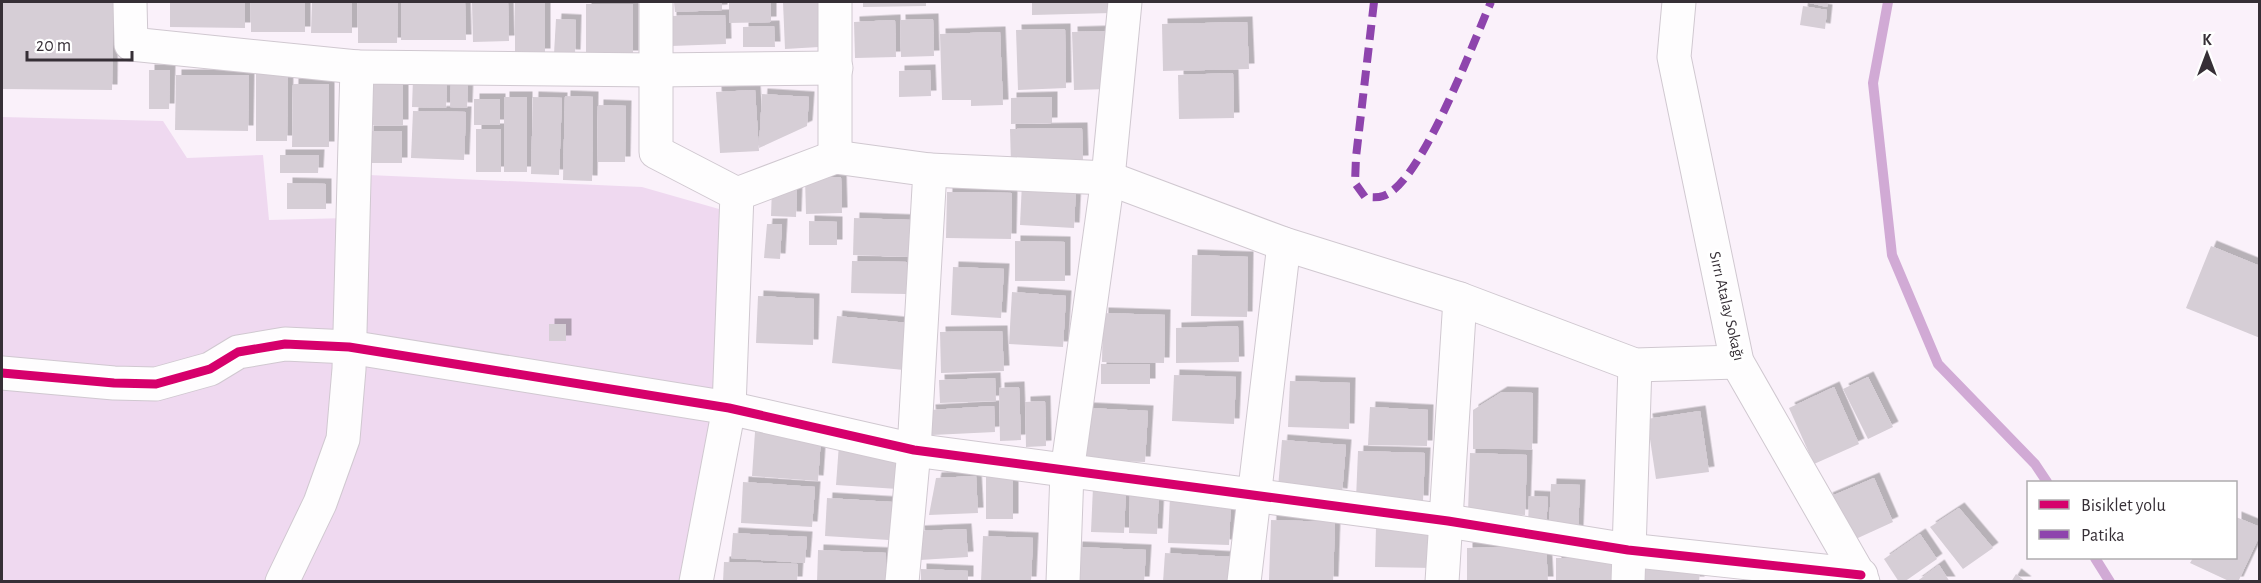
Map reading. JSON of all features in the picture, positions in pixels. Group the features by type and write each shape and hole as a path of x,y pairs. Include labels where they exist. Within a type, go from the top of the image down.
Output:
{"street":[{"path":"130,2 131,44 357,67 656,70 836,68"},
{"path":"656,2 656,152 737,194 835,157 930,170 1108,178 1284,244 1460,299 1635,365 1737,362"},
{"path":"835,2 835,157"},
{"path":"1063,582 1067,472 1108,178 1125,2"},
{"name":"Sırrı Atalay Sokağı","path":"1679,2 1674,57 1737,362 1862,578"},
{"path":"282,582 320,503 343,439 349,347 357,67"},
{"path":"902,582 914,450 930,170"},
{"path":"696,582 729,408 737,194"},
{"path":"1244,582 1252,496 1284,244"},
{"path":"1443,582 1460,299"},
{"path":"2,373 114,383 156,384 210,369 238,352 285,344 349,347 729,408 914,450 1448,521 1628,566 1862,578"},
{"path":"1628,566 1635,365"}],"shaded area":[{"path":"2,117 163,121 187,158 263,155 269,220 347,218 346,174 642,187 726,211 719,378 679,581 2,582"}],"building":[{"path":"2,2 113,2 112,90 2,89"},
{"path":"170,2 245,2 245,28 170,27"},
{"path":"251,2 305,2 305,32 251,32"},
{"path":"312,2 352,2 352,33 311,33"},
{"path":"358,2 398,2 397,43 358,43"},
{"path":"401,2 465,2 466,40 401,40"},
{"path":"472,2 508,2 509,41 473,42"},
{"path":"515,2 545,2 545,54 515,54"},
{"path":"674,2 722,2 722,10 675,12"},
{"path":"729,2 771,2 771,22 729,23"},
{"path":"783,2 818,2 819,47 785,49"},
{"path":"863,2 926,2 926,6 863,7"},
{"path":"1032,2 1112,2 1112,13 1032,15"},
{"path":"1805,2 1828,2 1827,7"},
{"path":"586,4 633,4 633,56 586,56"},
{"path":"1803,6 1827,10 1825,29 1800,25"},
{"path":"725,15 726,44 671,46 671,16"},
{"path":"556,19 576,20 575,55 554,54"},
{"path":"933,19 934,56 901,57 900,20"},
{"path":"895,20 896,57 855,58 854,22"},
{"path":"1247,22 1249,69 1163,71 1162,24"},
{"path":"774,26 775,47 743,47 743,27"},
{"path":"1065,29 1066,88 1018,90 1016,30"},
{"path":"1108,31 1109,89 1074,90 1072,32"},
{"path":"1000,32 1003,105 971,106 971,100 942,100 940,34"},
{"path":"149,70 170,70 169,109 149,109"},
{"path":"930,70 931,96 899,97 899,71"},
{"path":"256,73 288,74 287,141 256,141"},
{"path":"1233,73 1234,118 1179,119 1178,75"},
{"path":"176,75 249,75 248,131 175,130"},
{"path":"413,79 447,80 446,108 412,107"},
{"path":"451,81 468,81 467,108 450,107"},
{"path":"371,83 403,83 403,125 371,125"},
{"path":"293,84 329,84 329,147 292,147"},
{"path":"755,90 759,151 720,153 716,92"},
{"path":"762,94 809,97 807,126 759,148"},
{"path":"565,96 593,97 592,181 563,180"},
{"path":"504,97 527,97 527,172 504,172"},
{"path":"533,97 562,98 559,175 531,174"},
{"path":"1052,97 1052,123 1011,124 1011,98"},
{"path":"474,99 500,99 500,125 474,125"},
{"path":"598,105 626,106 625,162 597,162"},
{"path":"413,111 466,112 464,160 411,158"},
{"path":"1082,128 1083,161 1011,163 1010,129"},
{"path":"476,129 501,129 501,172 476,172"},
{"path":"368,131 402,131 402,163 368,163"},
{"path":"280,155 319,155 318,173 280,173"},
{"path":"805,177 841,177 842,213 806,214"},
{"path":"287,183 326,184 326,209 287,209"},
{"path":"1022,183 1076,186 1074,228 1020,225"},
{"path":"772,188 797,189 796,217 771,216"},
{"path":"947,192 1012,193 1011,239 946,238"},
{"path":"854,218 911,220 910,257 853,255"},
{"path":"809,221 837,222 837,245 809,245"},
{"path":"767,224 782,224 780,259 764,258"},
{"path":"1015,241 1065,242 1065,281 1015,281"},
{"path":"2211,246 2260,266 2260,338 2186,308"},
{"path":"1192,255 1248,257 1247,317 1191,316"},
{"path":"852,261 907,262 906,294 851,293"},
{"path":"953,267 1004,269 1001,318 951,315"},
{"path":"1012,292 1066,296 1063,347 1009,344"},
{"path":"758,296 814,299 813,345 756,343"},
{"path":"1103,313 1165,315 1164,363 1102,362"},
{"path":"837,316 908,323 904,370 832,363"},
{"path":"549,324 566,324 566,341 549,341"},
{"path":"1238,326 1239,362 1176,363 1176,328"},
{"path":"1002,331 1004,371 941,373 940,332"},
{"path":"1101,364 1150,364 1150,384 1101,384"},
{"path":"1174,375 1236,377 1234,424 1172,421"},
{"path":"1868,377 1893,427 1868,439 1843,389"},
{"path":"995,378 996,401 940,403 939,380"},
{"path":"1290,381 1350,383 1349,429 1288,427"},
{"path":"1019,387 1021,440 1000,441 999,388"},
{"path":"1834,387 1859,444 1814,464 1789,408"},
{"path":"1502,392 1533,393 1532,449 1473,449 1473,410"},
{"path":"1045,401 1046,446 1026,447 1025,402"},
{"path":"994,406 995,432 932,435 930,410"},
{"path":"1370,407 1428,410 1427,446 1368,445"},
{"path":"1087,408 1148,411 1145,462 1084,460"},
{"path":"1700,411 1709,472 1656,479 1647,419"},
{"path":"755,432 821,437 818,481 752,476"},
{"path":"1282,440 1346,445 1342,494 1278,488"},
{"path":"839,444 901,448 898,489 836,485"},
{"path":"1358,451 1425,453 1423,501 1356,499"},
{"path":"1470,453 1527,455 1525,515 1468,513"},
{"path":"986,474 1013,474 1013,519 986,519"},
{"path":"976,476 978,513 929,515 936,478"},
{"path":"1874,478 1893,522 1847,543 1827,498"},
{"path":"743,482 815,487 812,527 741,523"},
{"path":"1551,484 1580,485 1578,531 1549,530"},
{"path":"1093,487 1126,489 1124,533 1091,532"},
{"path":"1130,493 1159,495 1157,534 1129,533"},
{"path":"1170,496 1231,499 1229,545 1168,543"},
{"path":"1529,496 1548,497 1546,528 1528,527"},
{"path":"827,498 892,502 889,540 825,536"},
{"path":"1959,508 1993,548 1963,569 1930,527"},
{"path":"2237,517 2260,527 2260,535 2238,582 2231,582 2190,563 2192,559 2237,559"},
{"path":"1271,520 1335,522 1333,582 1269,580"},
{"path":"1376,526 1435,526 1434,568 1375,567"},
{"path":"966,529 968,557 920,560 919,531"},
{"path":"733,533 807,537 805,563 731,558"},
{"path":"1920,534 1937,559 1904,582 1899,582 1884,559"},
{"path":"983,536 1033,538 1031,582 981,582"},
{"path":"1546,546 1548,582 1467,582 1467,548"},
{"path":"1077,547 1146,550 1144,582 1075,582"},
{"path":"818,550 886,553 885,582 817,582"},
{"path":"1165,553 1232,557 1231,582 1163,582"},
{"path":"1556,558 1612,558 1612,582 1556,582"},
{"path":"724,562 798,564 797,582 723,582"},
{"path":"1644,565 1700,571 1699,582 1642,582"},
{"path":"1939,565 1950,582 1916,582"},
{"path":"921,569 968,571 968,582 921,582"},
{"path":"2016,574 2026,582 2011,582"}],"waterway":[{"path":"1888,2 1873,83 1892,255 1938,364 2035,464 2046,481"},
{"path":"2096,559 2110,582"}],"marked path":[{"path":"1374,2 1356,157 1355,183 1365,197 1383,196 1398,186 1414,166 1445,109 1491,2"}],"cycle path":[{"path":"2,373 114,383 156,384 210,369 238,352 285,344 349,347 729,408 914,450 1448,521 1628,550 1861,575"}]}
